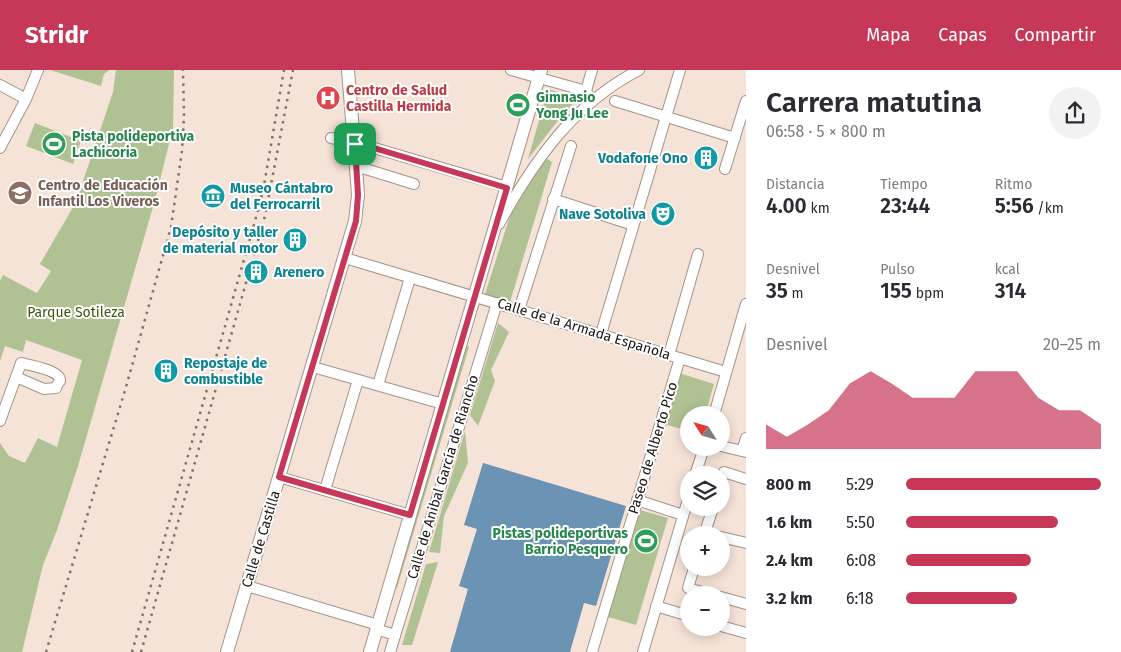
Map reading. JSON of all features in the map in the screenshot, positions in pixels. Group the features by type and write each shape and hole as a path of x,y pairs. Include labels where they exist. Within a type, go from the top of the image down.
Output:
{"main road":[{"name":"Calle de Castilla","path":"227,652 356,221 358,195 348,70"},
{"path":"370,652 404,514 443,404 540,74"}],"street":[{"path":"0,148 26,99 38,70"},
{"path":"511,70 540,74 588,96"},
{"path":"588,96 592,70"},
{"path":"493,234 538,159 588,96 639,70"},
{"path":"601,334 680,70"},
{"path":"0,85 26,99"},
{"path":"615,101 735,138"},
{"path":"725,170 746,101"},
{"path":"331,138 364,145 507,188"},
{"path":"520,310 571,146"},
{"path":"356,166 414,184"},
{"path":"553,199 633,226"},
{"path":"669,355 698,254"},
{"name":"Calle de la Armada Española","path":"345,258 726,372"},
{"path":"378,385 410,278"},
{"name":"Calle de Anibal García de Riancho","path":"390,652 496,303"},
{"path":"717,406 746,304"},
{"name":"Paseo de Alberto Pico","path":"592,652 680,358"},
{"path":"312,366 443,404"},
{"path":"0,421 16,377"},
{"path":"325,490 358,380"},
{"path":"730,448 744,452 746,438"},
{"path":"730,474 746,479"},
{"path":"279,477 404,514"},
{"path":"637,500 680,514"},
{"path":"643,652 683,516"},
{"path":"730,539 746,544"},
{"path":"247,586 377,627 395,635"},
{"path":"730,598 745,601"},
{"path":"656,606 680,613"},
{"path":"730,629 746,633"}],"green space":[{"path":"50,70 109,70 104,74 101,86"},
{"name":"Parque Sotileza","path":"116,70 174,70 173,128 155,200 78,466 57,530 43,565 22,652 0,652 0,443 9,456 25,463 38,438 57,447 82,360 26,340 23,352 5,346 0,361 0,281 3,275 37,293 51,271 40,264 76,202 113,92"},
{"path":"548,89 576,97 577,99 528,159"},
{"name":"Pista polideportiva Lachicoria","path":"35,123 81,141 73,164 26,146"},
{"path":"544,157 552,162 510,302 485,294 510,216"},
{"path":"498,323 509,332 491,370 495,381 478,426 470,415"},
{"path":"467,346 469,347 397,588 395,587"},
{"path":"679,373 714,384 708,406 680,406 680,428 664,424"},
{"path":"465,431 468,463 444,516 440,553 429,552"},
{"path":"640,510 668,518 636,625 608,617"},
{"path":"438,562 412,645 402,645 426,564"}],"water":[{"path":"483,463 626,506 596,606 584,603 570,652 450,652 468,589 459,586 477,529 464,525"}],"railway":[{"path":"46,652 126,387 171,227 182,151 184,115 183,70"},
{"path":"132,652 257,214 263,191 284,70"},
{"path":"141,652 265,216 293,70"}],"place":[{"name":"Centro de Salud Castilla Hermida","path":"328,98"},
{"name":"Gimnasio Yong Ju Lee","path":"518,105"},
{"name":"Pista polideportiva Lachicoria","path":"54,144"},
{"name":"Vodafone Ono","path":"706,158"},
{"name":"Centro de Educación Infantil Los Viveros","path":"20,193"},
{"name":"Museo Cántabro del Ferrocarril","path":"213,196"},
{"name":"Nave Sotoliva","path":"663,214"},
{"name":"Depósito y taller de material motor","path":"295,240"},
{"name":"Arenero","path":"256,272"},
{"name":"Repostaje de combustible","path":"166,371"},
{"name":"Pistas polideportivas Barrio Pesquero","path":"646,541"}],"route":[{"path":"355,144 499,184 507,188 410,515 279,477 356,221 358,195 355,144"}]}
